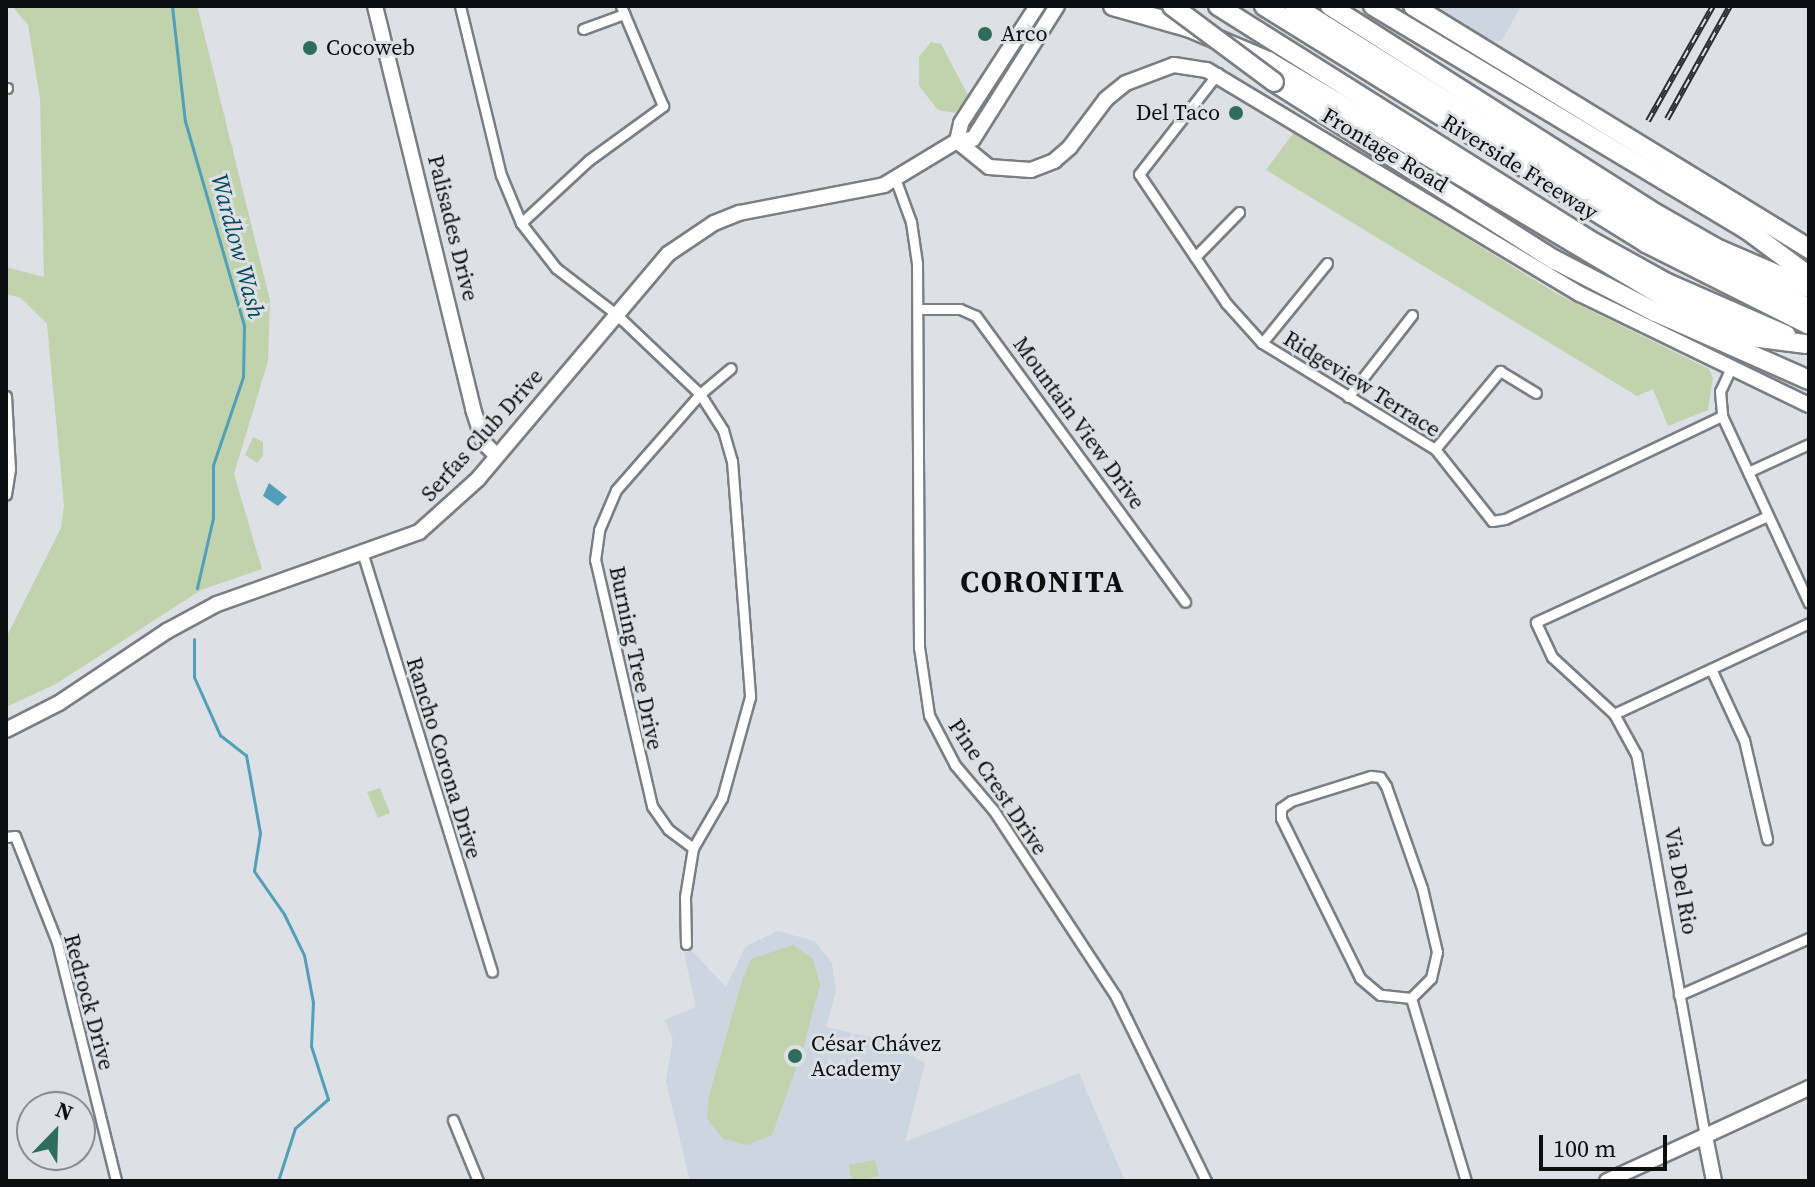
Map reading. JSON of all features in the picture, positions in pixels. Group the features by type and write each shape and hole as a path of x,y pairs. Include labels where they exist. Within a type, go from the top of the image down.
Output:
{"highway":[{"path":"1113,6 1190,28 1268,61 1668,299 1752,337 1807,345"},
{"path":"1172,6 1274,82 1555,260 1655,312 1809,380"},
{"name":"Riverside Freeway","path":"1218,6 1595,243 1667,283 1807,345"},
{"path":"1264,6 1646,243 1809,325"},
{"path":"1294,6 1667,239 1809,308"},
{"name":"Riverside Freeway","path":"1330,6 1650,210 1716,248 1809,288"},
{"path":"1373,6 1746,229 1809,276"},
{"path":"1413,6 1809,249"}],"main road":[{"name":"Palisades Drive","path":"375,6 473,409 484,443 497,456"},
{"path":"957,141 961,123 1037,6"},
{"name":"Serfas Club Drive","path":"6,730 59,703 167,631 217,604 409,537 443,515 668,254 714,223 755,208 896,181 957,141 973,139 991,115 1057,6"},
{"name":"Frontage Road","path":"957,141 989,167 1031,170 1054,161 1106,99 1148,71 1189,65 1218,73 1580,294 1730,370 1809,405"},
{"path":"1607,1181 1809,1088"},
{"name":"Via Del Rio","path":"1705,1136 1714,1181"}],"street":[{"path":"460,6 501,175 521,223 556,268 616,314 700,394 723,430 732,461 750,697 722,798 693,848 685,897 686,944"},
{"path":"521,223 589,160 663,106 623,10 583,29"},
{"name":"Ridgeview Terrace","path":"1218,73 1139,174 1195,257 1262,343 1435,449 1484,515 1492,521 1505,519 1722,416"},
{"name":"Pine Crest Drive","path":"896,181 915,242 919,647 929,715 955,765 994,811 1116,997 1206,1181"},
{"path":"1195,257 1239,212"},
{"path":"1262,343 1327,263"},
{"name":"Mountain View Drive","path":"918,309 960,309 976,316 1185,602"},
{"path":"1348,397 1412,315"},
{"name":"Burning Tree Drive","path":"693,848 668,829 652,806 595,560 599,530 616,490 700,394 731,368"},
{"path":"1730,370 1720,391 1722,416 1809,603"},
{"path":"1435,449 1500,371 1536,393"},
{"path":"6,396 10,469 6,495"},
{"path":"1748,472 1809,444"},
{"name":"Via Del Rio","path":"1705,1136 1636,754 1614,714 1552,657 1536,622 1768,516"},
{"name":"Rancho Corona Drive","path":"363,555 492,972"},
{"path":"1614,714 1809,623"},
{"path":"1711,669 1744,740 1767,839"},
{"path":"1380,777 1422,888 1437,952 1431,978 1411,998 1380,995 1360,978 1281,808 1380,777"},
{"name":"Redrock Drive","path":"10,836 57,942 116,1181"},
{"path":"1679,995 1809,938"},
{"path":"1411,998 1466,1181"},
{"path":"453,1120 478,1181"}],"shaded area":[{"path":"1429,6 1521,6 1502,40 1490,43"},
{"name":"César Chávez Academy","path":"778,931 814,941 832,963 836,991 826,1027 886,1041 925,1063 905,1142 1079,1073 1125,1181 690,1181 666,1081 673,1039 664,1020 696,1007 684,953 691,950 726,987 745,947"}],"green space":[{"path":"12,6 197,6 270,300 268,361 234,474 262,569 201,590 56,684 6,707 6,638 61,528 64,506 47,324 21,298 6,294 6,267 44,277 40,99 28,25"},
{"path":"931,42 941,44 969,97 955,113 938,110 919,86 919,57"},
{"path":"1294,132 1559,295 1709,369 1713,378 1708,410 1668,426 1653,389 1637,396 1266,170"},
{"path":"253,437 263,442 263,456 257,463 245,455"},
{"path":"380,788 390,813 378,818 367,792"},
{"path":"793,945 813,959 820,985 803,1049 772,1135 747,1145 723,1139 707,1118 709,1096 742,981 751,959"},
{"path":"875,1160 879,1176 852,1181 849,1165"}],"water":[{"path":"269,483 287,497 278,506 263,496"}],"waterway":[{"name":"Wardlow Wash","path":"172,6 185,121 244,326 243,377 213,465 213,518 197,588"},
{"name":"Wardlow Wash","path":"194,639 194,677 220,735 246,755 260,833 254,871 284,914 304,955 313,1002 311,1046 328,1099 295,1128 278,1181"}],"railway":[{"path":"1648,121 1713,6"},
{"path":"1667,119 1730,6"}],"place":[{"name":"Arco","path":"985,34"},
{"name":"Cocoweb","path":"310,48"},
{"name":"Del Taco","path":"1236,113"},
{"name":"César Chávez Academy","path":"795,1056"}],"district":[{"name":"CORONITA","path":"1043,582"}]}
